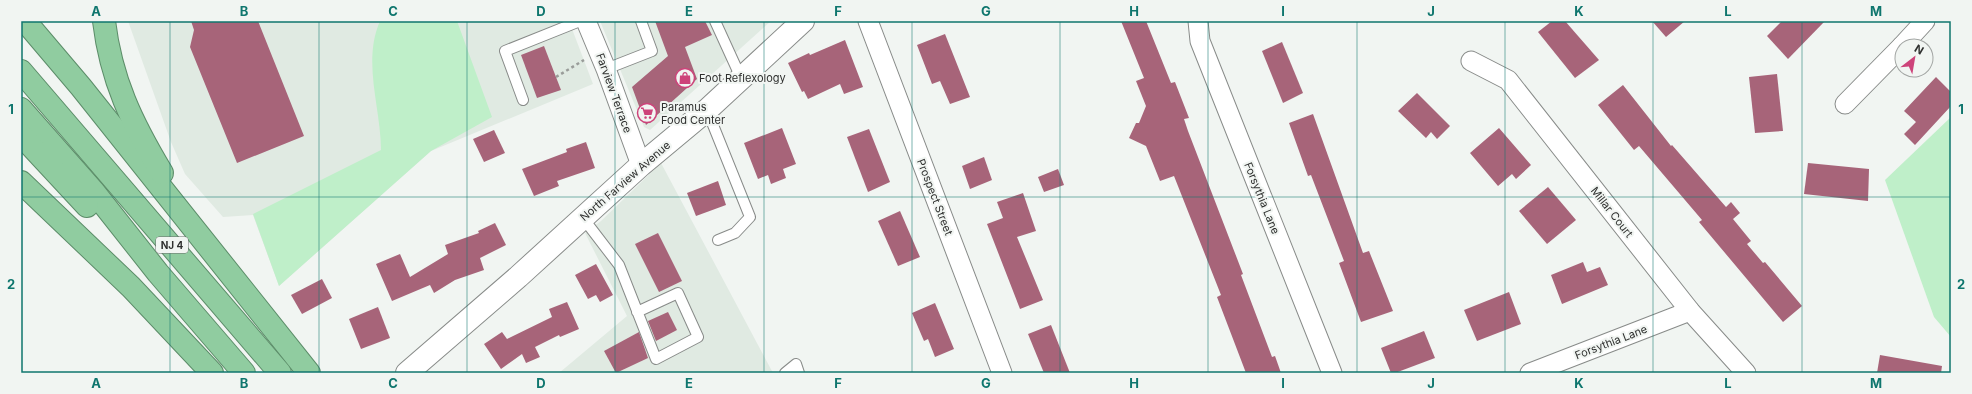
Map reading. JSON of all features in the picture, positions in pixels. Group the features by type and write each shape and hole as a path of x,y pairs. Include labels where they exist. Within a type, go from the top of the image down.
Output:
{"highway":[{"path":"25,21 81,87 308,373"},
{"path":"104,21 110,54 127,107 136,129 191,226"},
{"name":"NJ 4","path":"21,71 280,373"},
{"name":"NJ 4","path":"21,109 94,192 158,273 244,373"},
{"path":"21,135 78,198 158,273"},
{"path":"21,182 131,287 212,373"},
{"path":"21,198 131,287"}],"street":[{"name":"Farview Terrace","path":"586,21 606,69 641,165"},
{"name":"Prospect Street","path":"868,21 1002,373"},
{"name":"Forsythia Lane","path":"1198,21 1200,41 1332,373"},
{"path":"1909,38 1925,21"},
{"name":"North Farview Avenue","path":"408,373 518,277 641,165 707,110 798,23"},
{"path":"1845,104 1894,54"},
{"name":"Millar Court","path":"1471,61 1508,80 1690,311 1746,373"},
{"name":"Forsythia Lane","path":"1530,373 1690,311"}],"lane":[{"path":"523,100 505,51 580,21"},
{"path":"606,69 652,51 641,21"},
{"path":"715,21 741,78"},
{"path":"707,110 750,217 735,233 718,240"},
{"path":"583,218 619,265 637,312 656,359 698,338 678,293 637,312"},
{"path":"785,373 796,364 799,373"}],"path":[{"path":"556,77 586,59"}],"shaded area":[{"path":"128,21 569,21 593,84 431,151 279,286 253,215 223,217 185,174 171,142"},
{"path":"600,21 771,21 650,130 644,127"},
{"path":"661,163 773,373 559,373 627,316 585,233 601,221"}],"green space":[{"path":"380,21 457,21 492,117 431,151 279,286 253,214 381,150 372,69 375,37"},
{"path":"1951,117 1951,337 1934,317 1885,180"}],"building":[{"path":"191,21 258,21 304,136 237,163 190,47 194,30"},
{"path":"655,21 705,21 712,35 685,47 697,79 646,125 632,87 668,56"},
{"path":"1121,21 1146,21 1171,83 1175,82 1189,118 1184,119 1188,131 1243,274 1241,275 1272,357 1275,356 1281,373 1246,373 1217,297 1221,295 1174,176 1160,181 1146,146 1129,138 1136,123 1139,123 1146,106 1136,81 1144,78"},
{"path":"1552,21 1565,21 1599,60 1575,78 1538,32"},
{"path":"1652,21 1685,21 1666,37"},
{"path":"1782,21 1825,21 1788,59 1767,36"},
{"path":"945,34 970,97 950,104 940,81 932,84 917,45"},
{"path":"845,40 863,87 844,94 840,84 808,99 804,91 802,92 788,63 809,53 810,55"},
{"path":"1282,42 1303,93 1283,103 1262,51"},
{"path":"544,46 561,90 537,98 521,55"},
{"path":"1777,74 1783,131 1755,133 1749,77"},
{"path":"1936,77 1951,92 1951,106 1915,145 1904,134 1916,122 1904,111"},
{"path":"1623,85 1671,146 1672,145 1726,207 1731,202 1740,213 1733,219 1751,241 1747,244 1763,263 1765,262 1802,306 1783,322 1699,222 1702,220 1639,146 1634,150 1598,105"},
{"path":"1417,93 1450,126 1437,139 1431,132 1426,138 1398,111"},
{"path":"1313,114 1363,253 1369,251 1393,311 1361,322 1339,263 1344,261 1311,175 1308,176 1289,123"},
{"path":"782,128 796,164 783,169 786,178 771,184 768,175 758,179 744,143"},
{"path":"1499,128 1531,165 1516,179 1512,174 1498,186 1470,153"},
{"path":"869,129 890,182 868,192 847,137"},
{"path":"494,130 505,153 484,162 473,139"},
{"path":"586,142 595,168 557,181 559,186 534,196 522,169 567,152 566,149"},
{"path":"984,157 992,180 970,189 962,166"},
{"path":"1808,163 1869,169 1868,201 1804,194"},
{"path":"1058,169 1064,185 1044,192 1038,177"},
{"path":"718,181 726,205 696,216 687,193"},
{"path":"1548,187 1576,220 1547,244 1519,211"},
{"path":"1023,193 1036,231 1017,237 1043,300 1020,309 987,224 1003,218 997,202"},
{"path":"900,211 920,257 898,266 878,221"},
{"path":"495,223 506,245 480,258 484,270 455,280 434,293 430,285 392,301 376,264 400,254 410,277 448,254 445,245 479,233 478,231"},
{"path":"658,233 682,281 659,292 635,244"},
{"path":"1583,262 1587,272 1600,267 1608,285 1562,304 1551,275"},
{"path":"596,264 613,295 600,302 596,295 588,299 575,275"},
{"path":"322,279 332,298 302,314 291,295"},
{"path":"1509,292 1521,324 1477,341 1464,310"},
{"path":"567,302 579,329 560,337 559,335 535,347 540,357 526,363 522,354 501,369 484,344 502,332 507,339 552,317 549,309"},
{"path":"935,303 954,349 935,357 928,339 924,341 912,313"},
{"path":"378,307 390,338 361,349 349,319"},
{"path":"668,312 677,330 656,341 648,321"},
{"path":"1051,325 1070,373 1044,373 1028,334"},
{"path":"1424,331 1435,358 1395,373 1391,373 1381,348"},
{"path":"639,332 648,358 616,373 604,351"},
{"path":"1880,355 1942,366 1941,373 1877,373"}],"place":[{"name":"Foot Reflexology","path":"685,78"},
{"name":"Paramus Food Center","path":"647,113"}]}
